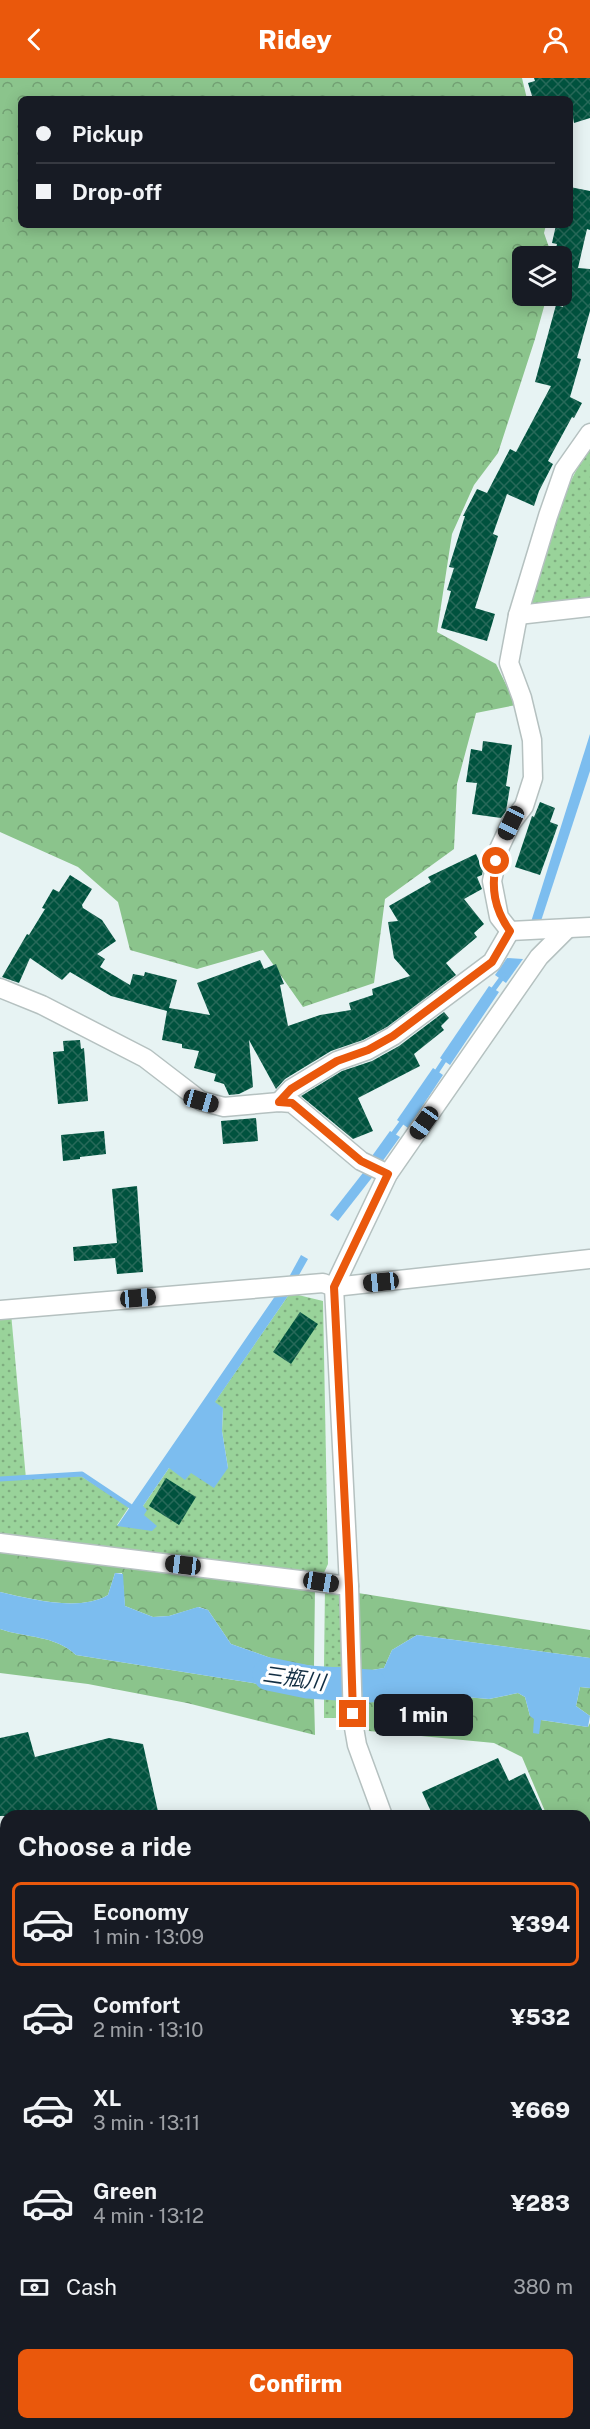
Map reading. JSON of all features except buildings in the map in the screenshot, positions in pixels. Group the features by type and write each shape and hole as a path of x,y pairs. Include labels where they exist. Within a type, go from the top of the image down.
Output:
{"street":[{"path":"510,931 500,917 492,881 499,849 511,823 524,806 533,778 532,740 522,698 509,663 518,615 564,470 590,433"},
{"path":"518,615 590,608"},
{"path":"510,931 590,927"},
{"path":"381,1810 357,1745 353,1714 334,1287 377,1169 539,957 567,929"},
{"path":"279,1102 291,1089 337,1061 368,1050 393,1036 492,962 510,931"},
{"path":"0,988 42,1005 145,1058 201,1101 224,1107 292,1103 377,1169"},
{"path":"0,1310 323,1282 334,1287 590,1259"},
{"path":"0,1543 349,1586"}],"green space":[{"path":"0,78 522,78 526,96 18,96 18,228 545,228 544,233 549,246 512,246 512,306 544,306 498,453 474,485 452,534 437,632 496,664 516,705 476,713 457,784 454,849 385,899 374,983 303,1007 263,950 197,969 130,950 118,902 78,867 0,832"},
{"path":"590,448 590,604 529,605 561,504 569,484"},
{"path":"290,1293 323,1301 328,1564 322,1577 0,1537 0,1314 11,1313 26,1479 81,1476 129,1507 117,1525 143,1515 143,1506 169,1468 191,1473 228,1468 222,1431 223,1409 214,1403"},
{"path":"0,1546 315,1586 314,1666 282,1662 231,1644 208,1610 199,1607 169,1616 153,1617 125,1606 122,1573 115,1573 108,1595 84,1603 55,1602 0,1592"},
{"path":"325,1586 339,1588 342,1667 324,1667"},
{"path":"358,1593 590,1630 590,1658 417,1635 392,1650 384,1668 360,1672"},
{"path":"0,1629 50,1640 76,1655 253,1683 314,1697 315,1735 187,1703 88,1684 0,1673"},
{"path":"580,1687 590,1688 590,1716 576,1706"},
{"path":"518,1693 525,1697 530,1716 541,1720 588,1727 590,1723 590,1810 544,1810 522,1757 494,1743 369,1731 361,1701 383,1703 465,1697 489,1699"},
{"path":"324,1697 343,1699 343,1716 324,1718"}],"water":[{"path":"590,734 590,771 541,921 531,922"},
{"path":"507,958 523,959 506,983 495,975"},
{"path":"489,986 499,992 450,1065 440,1058"},
{"path":"433,1068 443,1075 408,1128 397,1120"},
{"path":"390,1131 400,1137 382,1162 372,1156"},
{"path":"366,1169 374,1175 338,1221 330,1215"},
{"path":"301,1255 308,1259 299,1275 289,1277"},
{"path":"282,1286 290,1293 215,1402 223,1408 222,1431 228,1468 214,1488 191,1473 185,1480 169,1468 143,1506 147,1510 144,1515 157,1526 152,1531 117,1526"},
{"path":"115,1573 123,1574 125,1606 153,1617 169,1616 198,1607 208,1610 231,1644 282,1662 314,1666 314,1697 253,1683 76,1655 50,1640 0,1629 0,1592 55,1602 84,1603 108,1595"},
{"path":"417,1635 590,1658 590,1688 580,1687 576,1706 590,1716 588,1727 541,1720 539,1734 533,1733 534,1719 530,1716 525,1697 518,1693 489,1699 465,1697 383,1703 361,1701 360,1672 384,1668 392,1650"},
{"path":"324,1667 342,1667 343,1699 324,1697"}],"waterway":[{"path":"490,994 504,975"},
{"path":"434,1076 447,1056"},
{"path":"391,1137 405,1118"},
{"path":"0,1479 82,1474 130,1506"},
{"name":"三瓶川","path":"269,1674 308,1682 370,1686"}],"route":[{"path":"353,1714 334,1287 388,1174 361,1161 292,1103 279,1102 291,1089 337,1061 368,1050 393,1036 492,962 510,931 500,917 495,901 492,881 496,861"}]}
